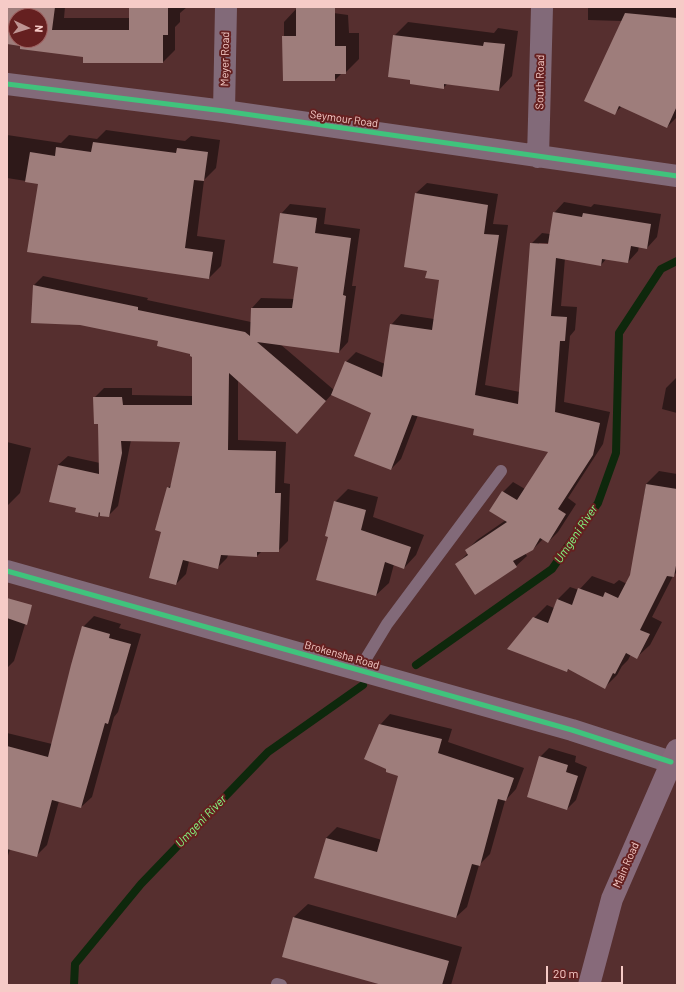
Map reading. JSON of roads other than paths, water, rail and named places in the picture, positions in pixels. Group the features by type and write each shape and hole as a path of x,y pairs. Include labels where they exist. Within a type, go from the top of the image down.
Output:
{"main road":[{"name":"Main Road","path":"589,985 612,898 674,756"}],"street":[{"name":"Meyer Road","path":"224,112 226,7"},
{"name":"South Road","path":"538,157 542,7"},
{"name":"Seymour Road","path":"7,84 224,112 677,176"},
{"name":"Brokensha Road","path":"7,571 572,730 674,756"}],"lane":[{"path":"359,670 386,624 501,471"}],"waterway":[{"name":"Umgeni River","path":"416,665 552,569 598,503 616,453 619,333 661,269 677,261"},
{"name":"Umgeni River","path":"74,985 75,964 141,884 268,752 363,685"}]}
